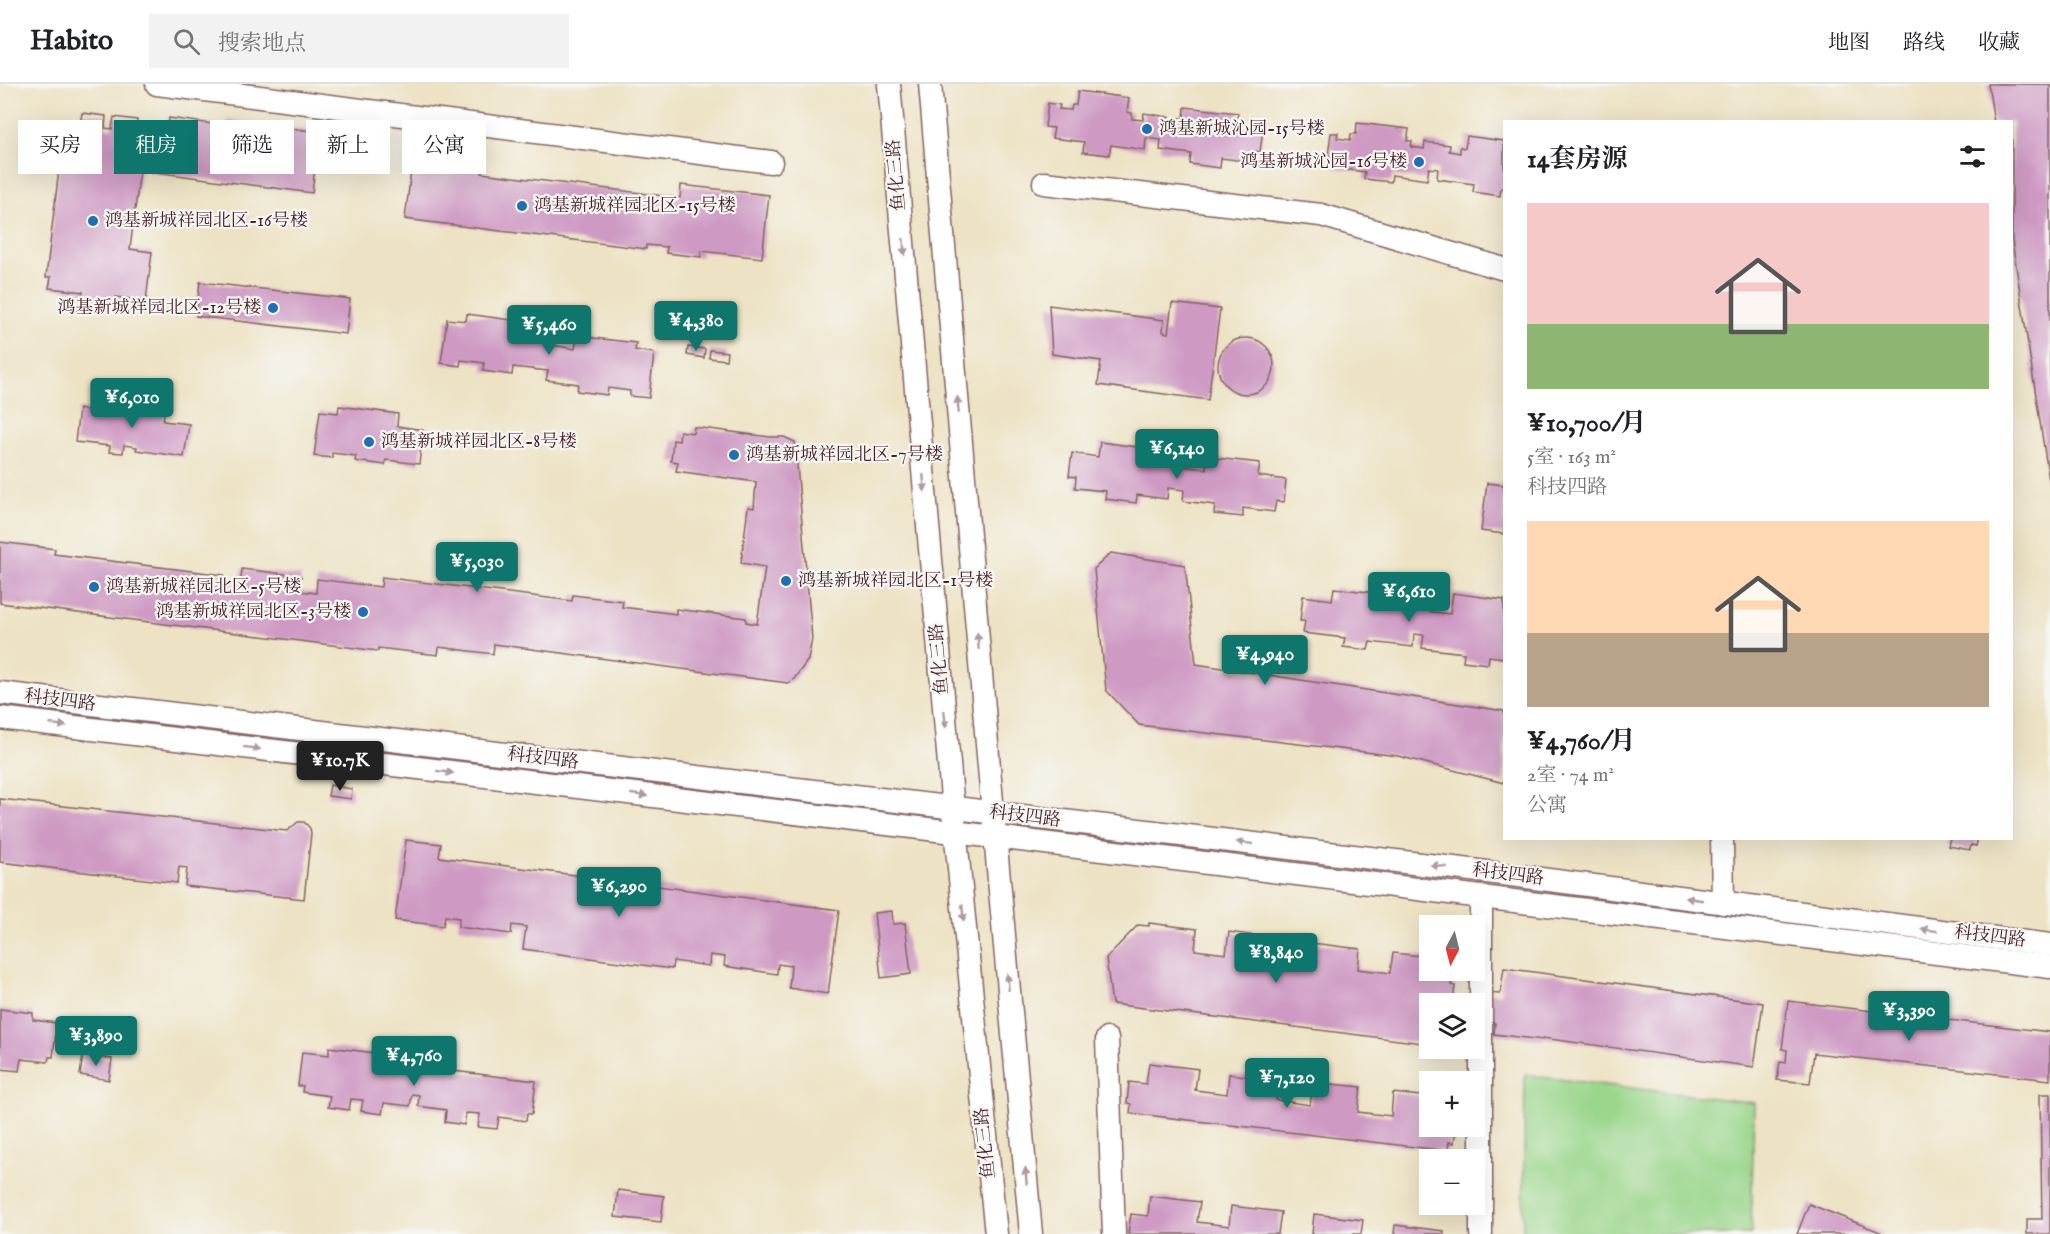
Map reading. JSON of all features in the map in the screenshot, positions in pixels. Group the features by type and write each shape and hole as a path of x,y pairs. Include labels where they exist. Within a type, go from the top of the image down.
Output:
{"street":[{"path":"157,84 771,162"},
{"name":"鱼化三路","path":"889,84 955,833 996,1234"},
{"name":"鱼化三路","path":"930,84 1031,1234"},
{"path":"1044,183 1321,215 1503,269"},
{"name":"科技四路","path":"0,693 1479,871 2050,945"},
{"name":"科技四路","path":"0,718 995,837 2050,967"},
{"path":"1722,840 1723,903"},
{"path":"1481,897 1481,1234"},
{"path":"1107,1039 1114,1234"}],"green space":[{"path":"1525,1075 1754,1103 1751,1234 1523,1234"}],"building":[{"path":"1988,84 2050,84 2050,487 2013,246 2013,120 1994,120"},
{"name":"鸿基新城沁园-15号楼","path":"1078,91 1129,98 1127,112 1132,113 1132,119 1143,120 1144,113 1169,117 1168,122 1179,123 1180,118 1184,118 1185,107 1238,113 1236,125 1242,126 1241,131 1250,132 1250,128 1263,130 1260,152 1253,151 1252,162 1221,158 1220,168 1190,164 1191,154 1160,150 1161,140 1146,138 1145,150 1111,145 1109,155 1083,152 1084,142 1052,138 1054,128 1045,127 1048,103 1060,105 1059,109 1071,110 1072,105 1076,105"},
{"path":"82,113 106,116 105,128 112,129 114,117 137,120 114,120 114,174 139,174 130,249 152,252 146,301 116,297 115,303 82,298 83,292 49,288 51,277 46,277 58,174 102,174 102,120 81,120"},
{"path":"198,122 210,124 210,174 294,174 294,129 306,130 306,174 314,174 312,193 170,174 198,174"},
{"name":"鸿基新城沁园-16号楼","path":"1357,123 1409,129 1407,141 1412,141 1411,147 1424,149 1425,142 1450,145 1449,151 1460,153 1460,147 1465,148 1467,136 1503,141 1503,188 1501,188 1500,196 1473,192 1474,184 1437,179 1438,169 1429,168 1427,180 1392,175 1391,182 1364,179 1365,172 1334,168 1335,157 1328,156 1331,133 1338,133 1337,138 1350,140 1351,134 1356,134"},
{"name":"鸿基新城祥园北区-15号楼","path":"411,174 486,174 680,198 681,185 769,195 762,258 701,251 701,257 666,253 667,247 646,245 646,249 405,219"},
{"name":"鸿基新城祥园北区-12号楼","path":"200,282 350,299 346,334 196,316"},
{"path":"1172,303 1220,309 1208,400 1098,385 1101,361 1052,354 1049,305 1164,320 1163,332 1168,333"},
{"path":"467,314 526,322 525,334 552,338 551,345 575,349 577,336 636,343 635,350 654,353 649,398 630,396 630,391 608,388 607,395 577,391 578,384 546,380 548,371 513,367 512,375 483,371 484,363 461,360 460,366 441,363 447,319 466,321"},
{"path":"1240,338 1252,338 1266,346 1274,360 1272,377 1266,386 1252,394 1240,394 1223,382 1218,372 1218,360 1230,343"},
{"path":"688,347 705,349 704,358 687,355"},
{"path":"710,350 727,352 726,360 709,358"},
{"path":"107,398 132,401 130,416 137,417 139,402 165,406 163,421 189,424 184,457 136,450 137,447 124,445 123,453 109,452 110,446 75,442 79,409 105,413"},
{"name":"鸿基新城祥园北区-8号楼","path":"339,406 398,414 397,426 423,430 419,464 386,460 385,465 355,461 356,456 332,453 332,458 314,456 320,411 338,413"},
{"path":"694,427 784,437 795,442 812,639 808,660 794,679 788,683 494,644 493,654 439,647 438,655 378,648 378,651 0,603 0,542 55,549 54,554 224,575 224,583 240,585 242,569 301,576 299,591 316,593 317,579 381,587 382,577 572,601 573,595 623,601 622,607 676,614 676,609 746,618 746,622 757,624 765,567 741,563 748,507 754,508 756,482 676,471 678,462 671,461 673,440 679,441 680,431 693,433"},
{"path":"1100,442 1153,449 1151,463 1206,469 1207,457 1260,463 1258,476 1286,480 1284,502 1276,501 1274,512 1243,508 1243,517 1214,514 1215,505 1183,501 1184,490 1168,488 1167,499 1137,495 1136,503 1105,499 1106,491 1075,488 1076,477 1069,476 1072,453 1098,457"},
{"path":"1487,483 1503,485 1503,534 1481,531"},
{"path":"1111,553 1185,565 1196,664 1503,711 1503,783 1398,756 1139,725 1106,690 1094,569"},
{"path":"1334,588 1393,595 1391,607 1450,614 1453,593 1503,600 1503,658 1489,656 1488,664 1463,661 1464,653 1422,648 1424,635 1414,634 1413,647 1370,642 1368,650 1343,647 1345,638 1303,633 1305,621 1300,621 1303,596 1332,600"},
{"path":"330,785 352,789 351,799 328,796"},
{"path":"0,799 287,831 298,822 304,822 310,828 311,833 304,899 185,886 187,868 179,867 177,883 0,862"},
{"path":"406,840 441,844 439,857 839,910 828,994 789,988 791,966 778,964 777,974 724,966 725,957 710,955 709,966 673,961 672,969 523,949 526,927 512,925 511,934 458,927 459,918 445,916 443,926 395,920"},
{"path":"1950,840 1978,840 1976,846 1971,845 1970,850 1948,846"},
{"path":"892,911 893,924 905,923 911,974 881,978 874,913"},
{"path":"1149,923 1197,929 1195,950 1226,954 1229,932 1279,939 1277,959 1309,963 1312,943 1360,949 1358,969 1390,973 1393,953 1419,956 1419,981 1452,981 1451,985 1455,986 1454,993 1419,993 1419,1043 1112,1004 1106,958 1138,925 1149,926"},
{"path":"1504,968 1763,1003 1754,1067 1543,1038 1543,1040 1494,1034 1495,1023 1486,1021 1490,993 1500,994"},
{"path":"1788,1001 2050,1032 2050,1080 1814,1053 1810,1083 1777,1080 1780,1062 1786,1063 1787,1050 1782,1049"},
{"path":"0,1009 33,1013 33,1020 57,1023 53,1057 49,1057 48,1062 21,1059 19,1071 0,1069"},
{"path":"329,1047 397,1056 396,1064 536,1081 532,1114 527,1114 526,1121 499,1117 497,1129 478,1127 480,1114 466,1113 464,1125 445,1122 446,1110 418,1106 419,1095 412,1094 410,1106 384,1103 382,1114 361,1111 363,1100 351,1099 349,1110 328,1107 330,1096 302,1092 303,1086 298,1086 302,1052 329,1055"},
{"path":"83,1055 112,1059 109,1080 80,1075"},
{"path":"1149,1063 1198,1069 1195,1090 1227,1094 1229,1074 1279,1080 1276,1100 1310,1105 1313,1082 1361,1087 1358,1112 1391,1116 1393,1093 1419,1096 1419,1137 1455,1137 1454,1143 1449,1142 1448,1149 1431,1149 1130,1113 1131,1104 1127,1103 1129,1082 1146,1084"},
{"path":"2040,1094 2050,1094 2050,1234 2027,1234 2027,1219 2042,1219"},
{"path":"618,1190 664,1196 661,1222 615,1217"},
{"path":"1150,1196 1200,1202 1197,1222 1229,1226 1231,1206 1281,1212 1278,1234 1128,1234 1131,1214 1148,1216"},
{"path":"1809,1204 1885,1234 1797,1234"},
{"path":"1314,1214 1363,1220 1361,1234 1312,1234"},
{"path":"1395,1225 1444,1231 1444,1234 1394,1234"}],"place":[{"name":"鸿基新城沁园-15号楼","path":"1147,129"},
{"name":"鸿基新城沁园-16号楼","path":"1419,162"},
{"name":"鸿基新城祥园北区-15号楼","path":"522,206"},
{"name":"鸿基新城祥园北区-16号楼","path":"93,221"},
{"name":"鸿基新城祥园北区-12号楼","path":"273,308"},
{"name":"鸿基新城祥园北区-8号楼","path":"369,442"},
{"name":"鸿基新城祥园北区-7号楼","path":"734,455"},
{"name":"鸿基新城祥园北区-1号楼","path":"786,581"},
{"name":"鸿基新城祥园北区-5号楼","path":"94,587"},
{"name":"鸿基新城祥园北区-3号楼","path":"363,612"}]}
